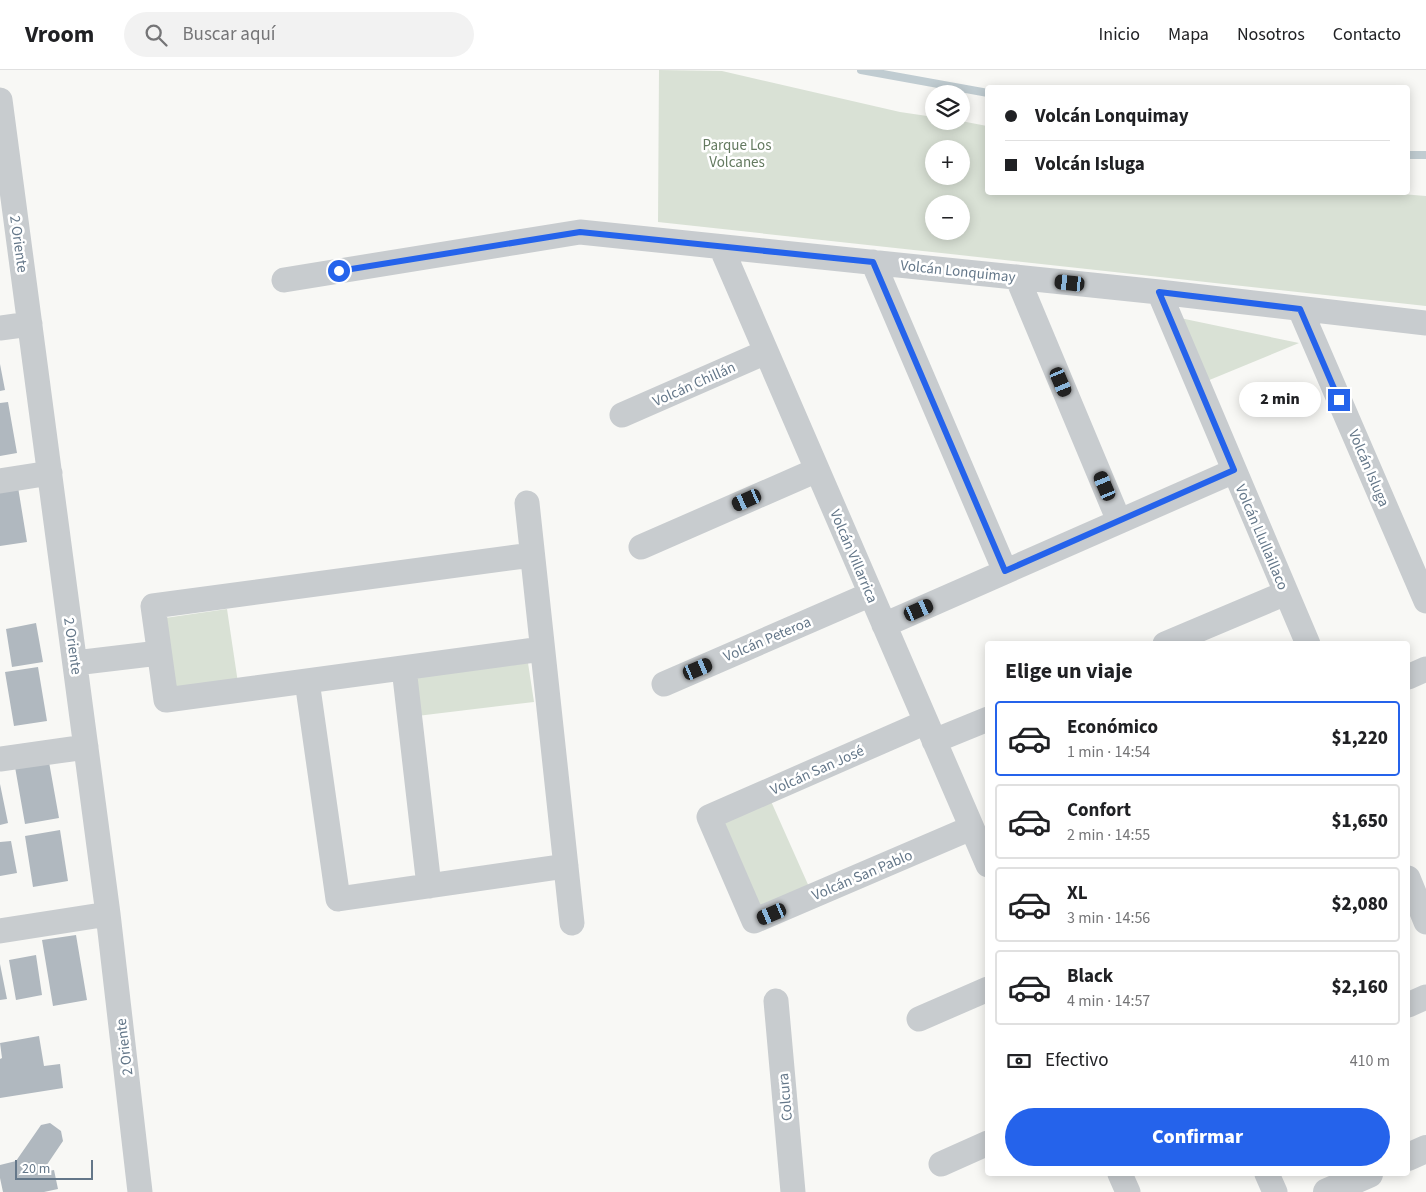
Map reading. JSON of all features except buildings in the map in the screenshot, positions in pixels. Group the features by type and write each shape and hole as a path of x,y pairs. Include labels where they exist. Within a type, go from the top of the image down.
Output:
{"street":[{"name":"2 Oriente","path":"0,100 5,174 30,324 50,473 108,914 140,1192"},
{"name":"Volcán Lonquimay","path":"284,280 580,232 1159,292 1426,324"},
{"name":"Volcán Villarrica","path":"721,247 985,857"},
{"path":"873,262 1005,571"},
{"path":"1017,277 1119,521"},
{"name":"Volcán Llullaillaco","path":"1159,292 1307,641"},
{"name":"Volcán Isluga","path":"1300,309 1426,601"},
{"path":"0,328 30,324"},
{"name":"Volcán Chillán","path":"622,415 766,352"},
{"path":"641,547 817,470"},
{"path":"884,625 1234,470"},
{"path":"0,481 50,473"},
{"path":"527,502 572,923"},
{"path":"532,555 153,606 166,700 542,649"},
{"path":"1172,641 1286,593"},
{"name":"Volcán Peteroa","path":"664,684 871,594"},
{"path":"75,663 159,653"},
{"path":"404,668 430,886"},
{"path":"1410,676 1426,669"},
{"path":"307,681 338,899 566,866"},
{"name":"Volcán San José","path":"754,921 709,817 930,732 985,720"},
{"path":"0,759 86,747"},
{"name":"Volcán San Pablo","path":"754,921 971,828"},
{"path":"1410,883 1426,922"},
{"path":"0,931 108,914"},
{"path":"920,1019 985,990"},
{"path":"1410,1004 1426,997"},
{"name":"Colcura","path":"776,1001 793,1192"},
{"path":"940,1164 985,1144"},
{"path":"1410,1156 1426,1149"},
{"path":"1121,1176 1128,1192"},
{"path":"1268,1176 1275,1192"},
{"path":"1327,1192 1364,1176"}],"green space":[{"name":"Parque Los Volcanes","path":"659,70 722,71 900,112 925,116 925,130 970,130 970,123 985,126 985,195 1426,196 1426,306 658,222"},
{"path":"1180,318 1299,343 1207,381"},
{"path":"227,609 238,683 176,692 165,618"},
{"path":"528,663 534,702 417,716 413,677"},
{"path":"770,799 810,889 758,912 718,822"}],"waterway":[{"path":"861,70 985,92"},
{"path":"1410,155 1426,155"}],"route":[{"path":"339,271 580,232 873,262 1005,571 1234,470 1159,292 1300,309 1339,400"}]}
